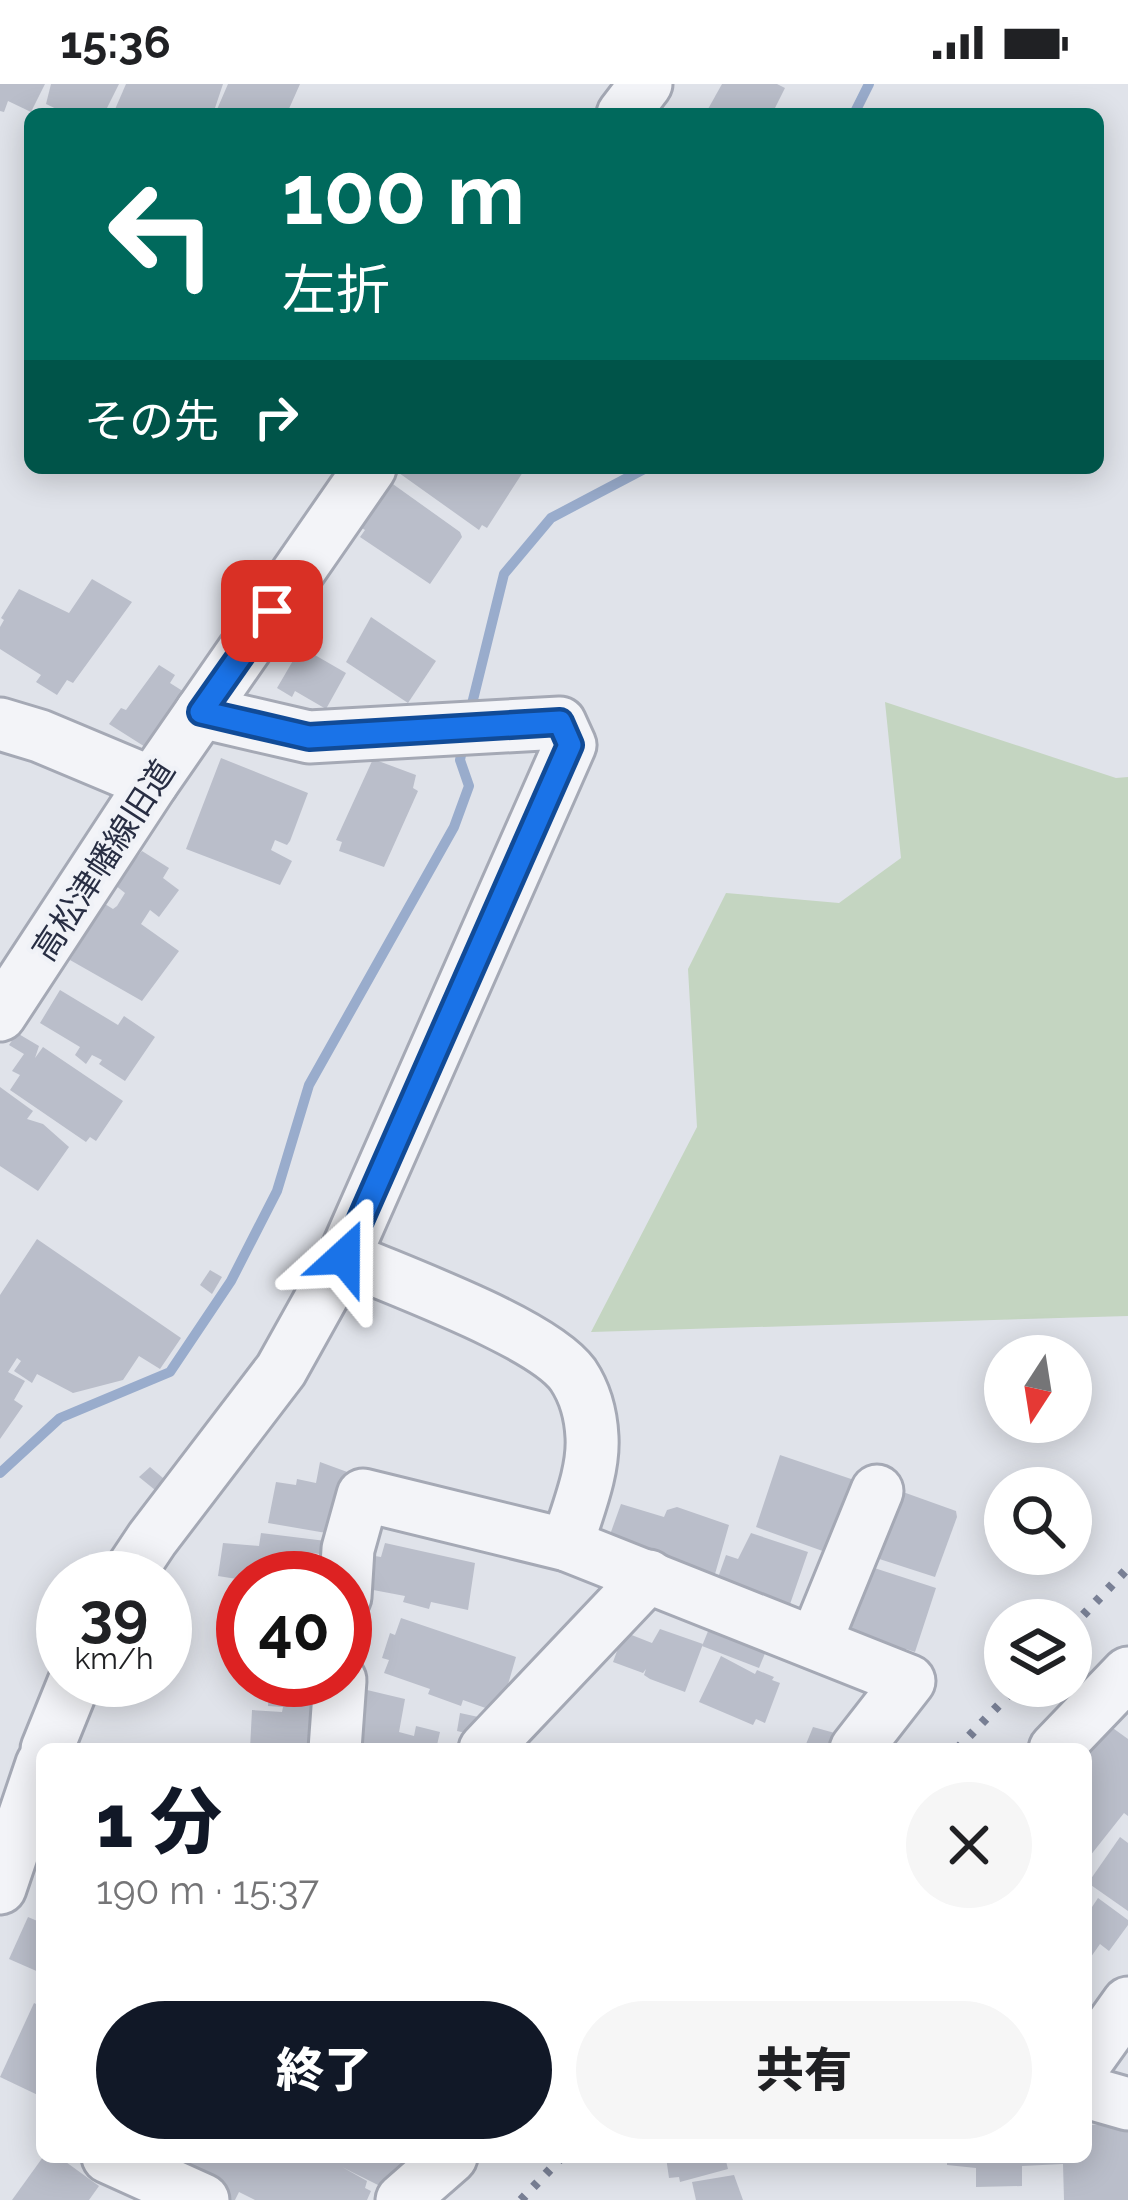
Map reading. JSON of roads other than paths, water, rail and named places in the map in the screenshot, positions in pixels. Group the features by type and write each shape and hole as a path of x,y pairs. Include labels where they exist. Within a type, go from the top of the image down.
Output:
{"street":[{"path":"628,108 646,84"},
{"name":"高松津幡線旧道","path":"0,1015 152,783 366,474"},
{"path":"144,1551 280,1370 344,1257 570,745 560,722 309,737 201,712"},
{"path":"0,724 152,783"},
{"path":"344,1257 520,1334 550,1351 573,1376 588,1406 593,1440 567,1545"},
{"path":"815,1643 878,1491"},
{"path":"348,1551 363,1495 567,1545 909,1681 861,1743"},
{"path":"510,1741 649,1576"},
{"path":"1061,1743 1122,1691"},
{"path":"49,1743 64,1707"},
{"path":"335,1743 338,1707"},
{"path":"0,1888 36,1782"},
{"path":"1092,2054 1128,2003"},
{"path":"1092,2094 1128,2104"},
{"path":"402,2200 444,2163"},
{"path":"125,2171 203,2200"}],"waterway":[{"path":"857,108 869,84"},
{"path":"469,716 504,574 551,518 635,474"},
{"path":"0,1473 60,1418 170,1372 231,1281 277,1191 309,1085 454,827 469,786 460,760 464,740"}],"railway":[{"path":"1092,1606 1128,1568"},
{"path":"963,1743 997,1707"},
{"path":"521,2200 556,2163"}]}
